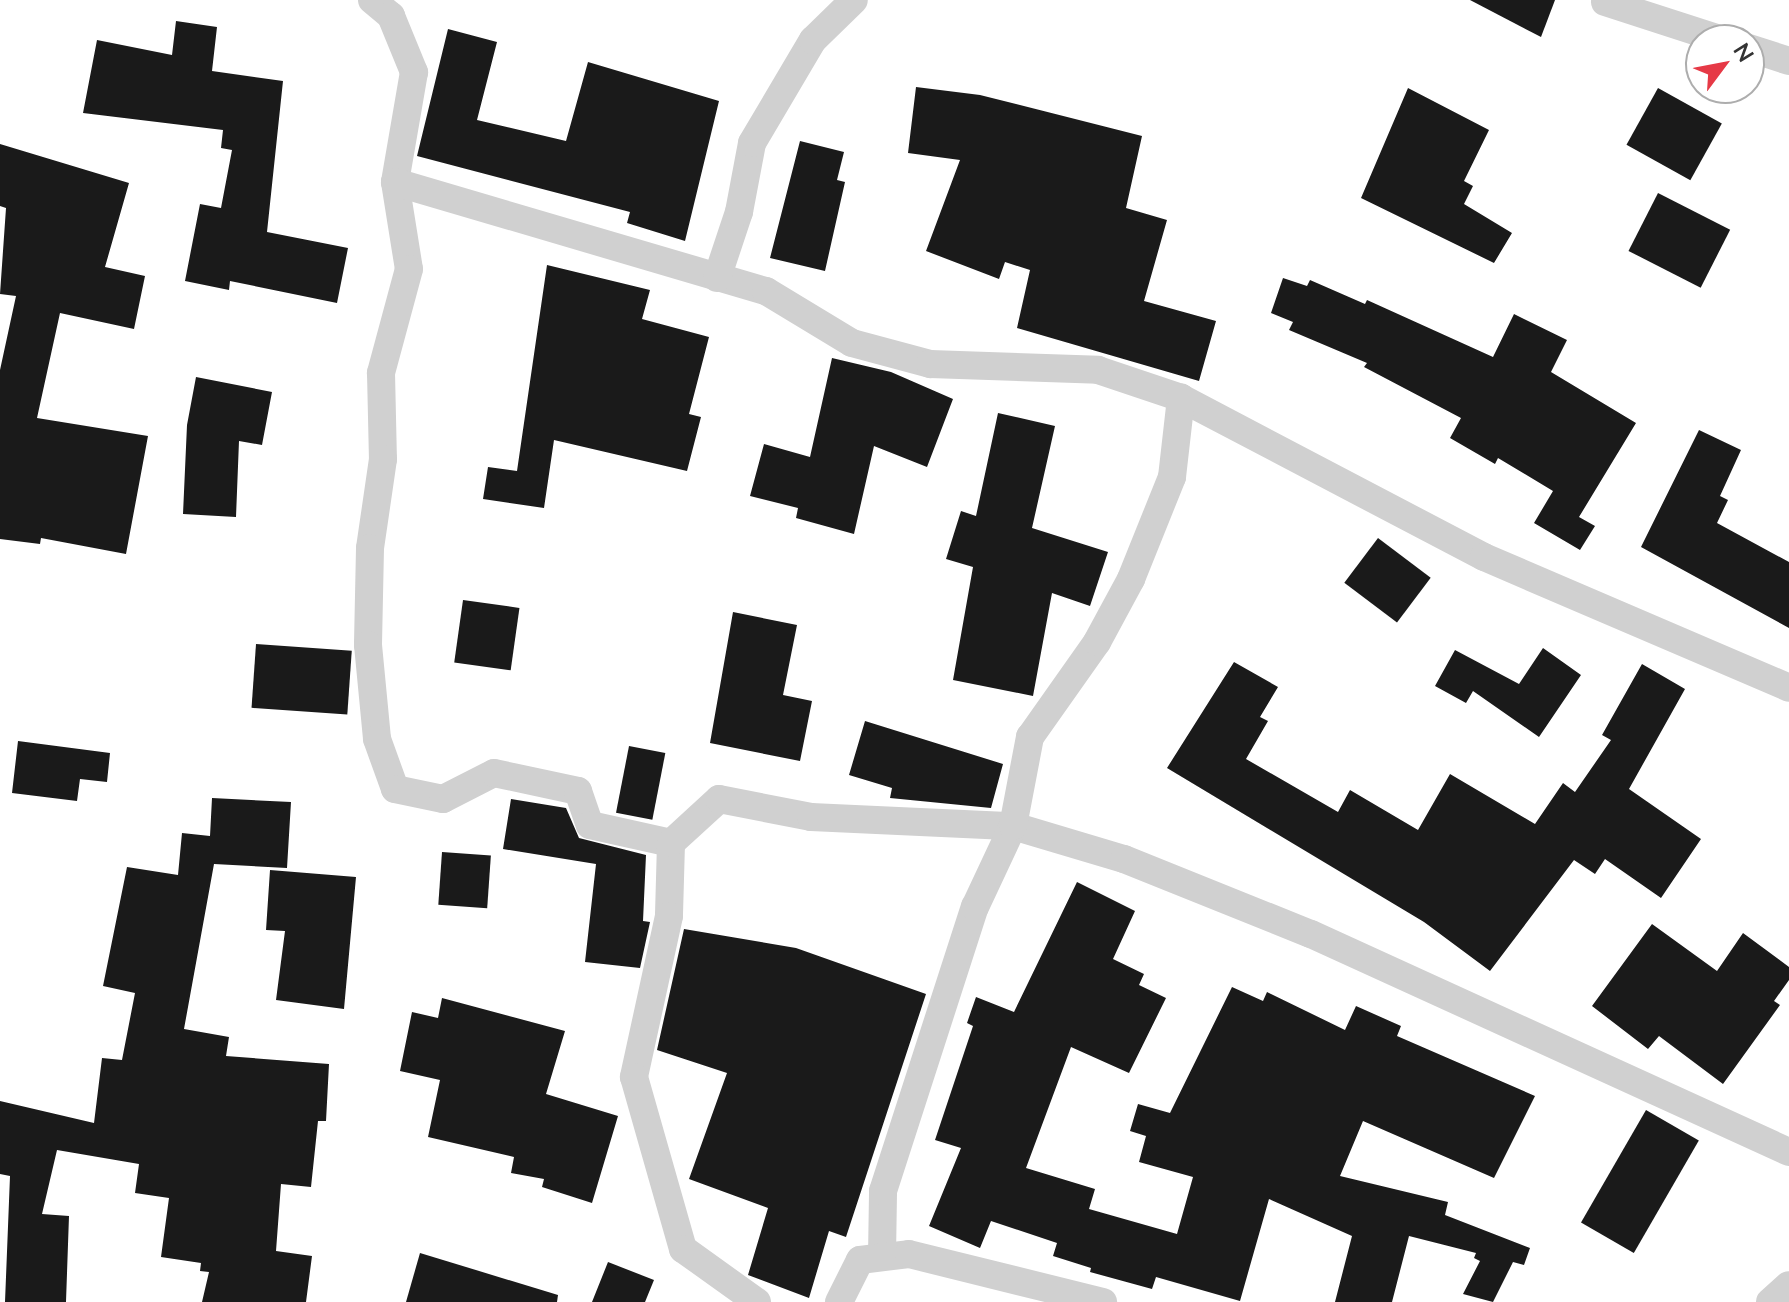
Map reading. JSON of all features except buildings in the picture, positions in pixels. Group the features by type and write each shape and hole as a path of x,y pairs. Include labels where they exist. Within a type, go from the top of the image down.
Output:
{"street":[{"path":"372,0 391,16 414,72 395,182 409,269 381,373 383,459 370,548 368,645 377,739 395,789 443,799 494,773 578,791 590,825 671,843"},
{"path":"717,278 739,212 752,143 813,40 854,0"},
{"path":"1605,2 1685,28"},
{"path":"1765,53 1789,61"},
{"path":"395,182 766,291 852,343 930,364 1098,370 1181,398 1484,557 1789,688"},
{"path":"882,1257 883,1191 975,907 1013,826 1030,737 1097,642 1131,579 1172,477 1181,398"},
{"path":"757,1302 683,1249 634,1077 669,916 671,843 719,799 811,817 1013,826 1124,859 1311,934 1789,1152"},
{"path":"839,1302 860,1260 909,1254 1103,1302"},
{"path":"1770,1302 1789,1285"}]}
